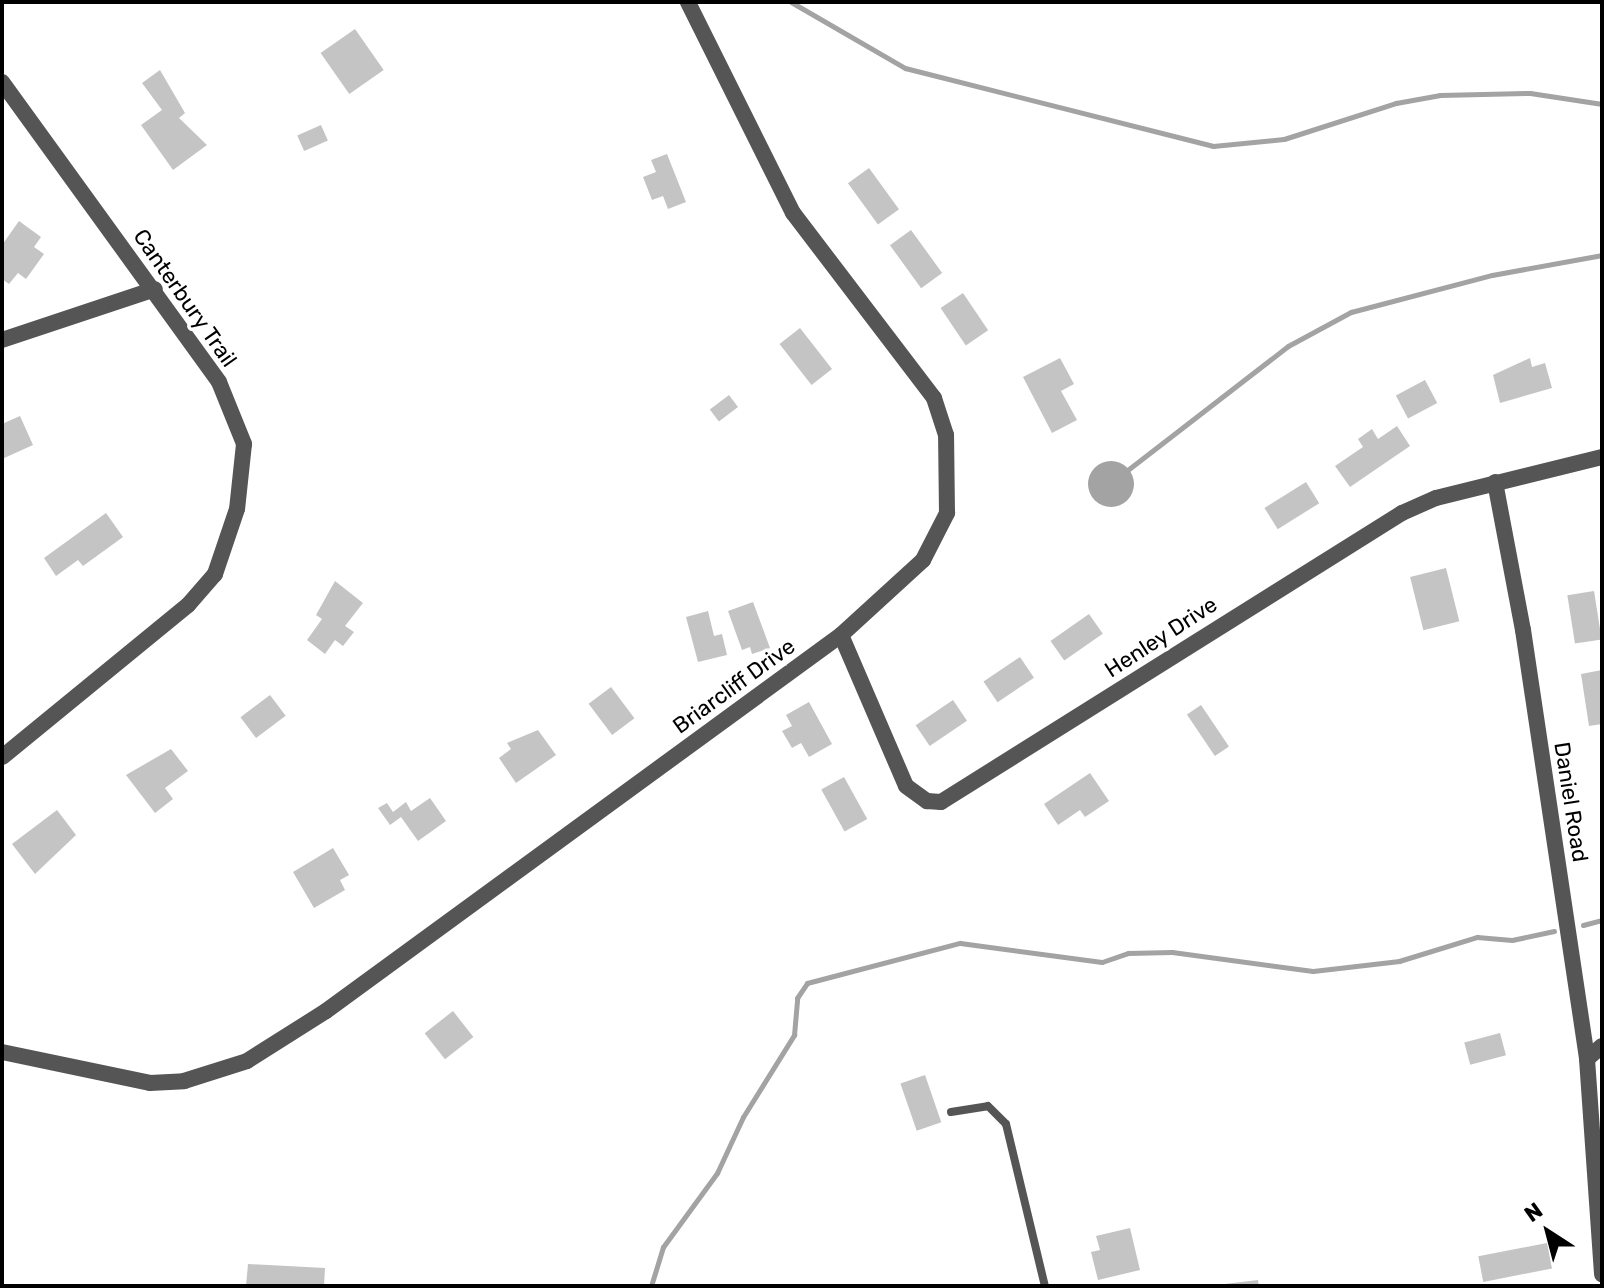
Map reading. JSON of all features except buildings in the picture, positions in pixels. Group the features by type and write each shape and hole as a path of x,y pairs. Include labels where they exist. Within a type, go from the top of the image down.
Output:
{"street":[{"name":"Briarcliff Drive","path":"2,1052 150,1083 184,1081 247,1061 326,1011 841,635 895,591 937,538 947,513 946,435 934,398 915,367 824,259 793,213 688,2"},
{"name":"Canterbury Trail","path":"2,82 155,289 219,382 244,444 229,543 215,574 188,605 2,757"},
{"path":"2,340 155,289"},
{"name":"Henley Drive","path":"841,635 906,786 927,801 941,802 1367,533 1436,498 1602,457"},
{"name":"Daniel Road","path":"1495,482 1523,630 1587,1059 1602,1274"},
{"path":"1587,1059 1602,1046"}],"lane":[{"path":"951,1112 988,1106 1006,1124 1045,1286"}],"shaded area":[{"path":"1111,461 1127,468 1134,484 1127,500 1111,507 1095,500 1088,484 1095,468"}],"waterway":[{"path":"791,2 905,68 1213,146 1284,139 1396,103 1440,95 1530,93 1602,104"},
{"path":"1125,472 1288,346 1351,312 1492,275 1602,255"},
{"path":"1583,925 1602,920"},
{"path":"651,1286 663,1247 717,1173 743,1117 794,1035 797,998 807,983 960,943 1102,962 1128,953 1172,952 1313,971 1399,961 1477,937 1512,940 1554,931"}]}
